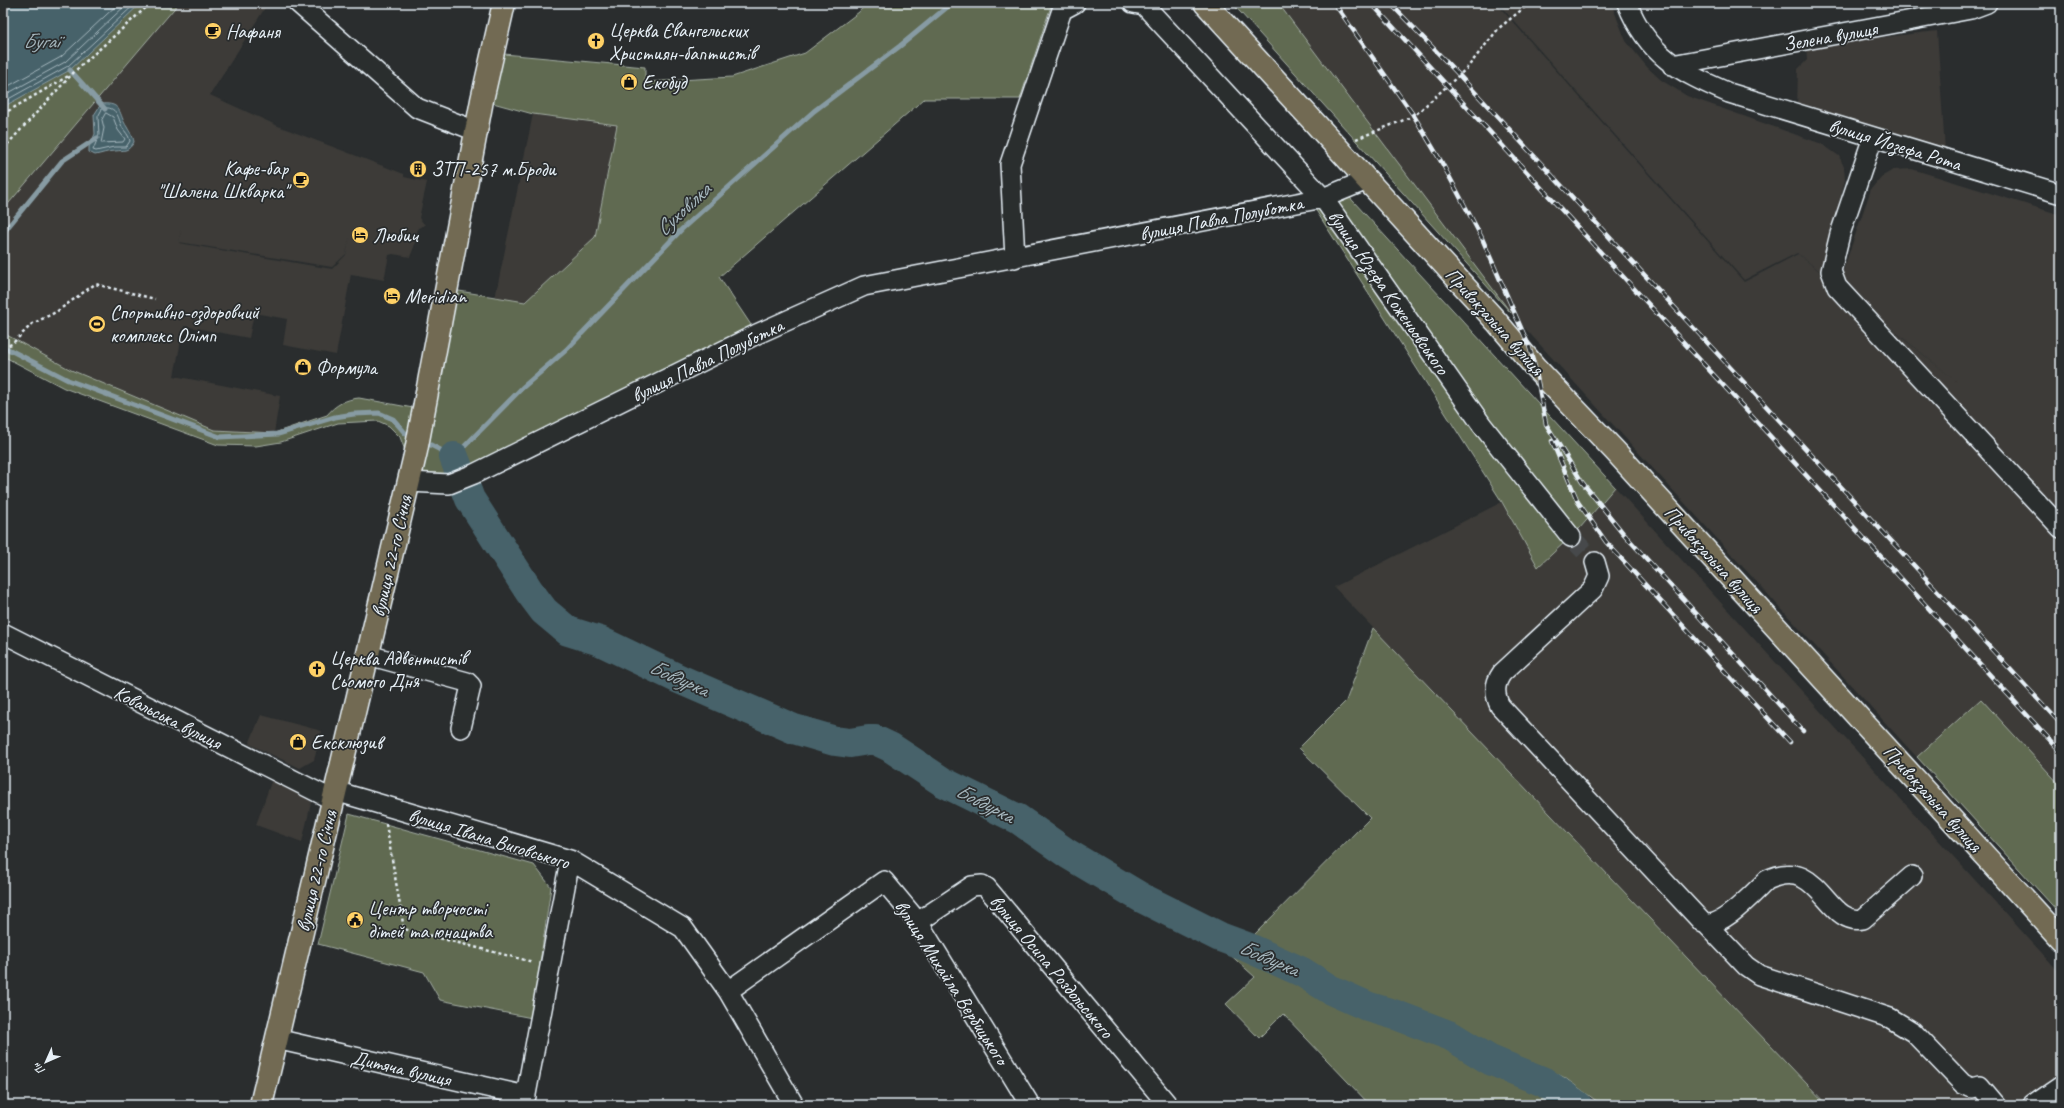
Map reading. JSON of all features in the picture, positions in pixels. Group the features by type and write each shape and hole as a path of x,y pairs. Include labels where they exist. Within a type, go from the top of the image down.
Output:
{"main road":[{"name":"вулиця 22-го Січня","path":"261,1105 416,451 476,131 504,3"},
{"path":"1205,3 1367,180"},
{"name":"Привокзальна вулиця","path":"1367,180 1536,367 1615,451 2061,939"}],"street":[{"path":"298,3 417,108 476,131"},
{"path":"1014,258 1010,164 1062,10 1075,3"},
{"name":"вулиця Павла Полуботка","path":"1133,3 1144,6 1324,198"},
{"name":"вулиця Йозефа Рота","path":"1627,3 1634,21 1649,44 1672,65 1693,78 1729,93 2061,194"},
{"name":"Зелена вулиця","path":"1672,65 1971,9 1987,3"},
{"path":"1873,137 1838,241 1831,271 1837,287 2061,528"},
{"name":"вулиця Юзефа Коженьовського","path":"1367,180 1324,198 1482,425 1571,537"},
{"name":"вулиця Павла Полуботка","path":"409,482 449,484 469,476 757,334 864,286 1324,198"},
{"path":"1595,562 1599,576 1597,584 1593,589 1502,673 1496,686 1496,700 1500,706 1703,923 1707,925 1746,966 1759,975 1877,1013 1902,1025 1913,1032 1963,1084 1972,1088 1980,1086 1996,1105"},
{"name":"Ковальська вулиця","path":"3,633 334,796"},
{"path":"368,655 467,682 471,686 461,728"},
{"name":"вулиця Івана Виговського","path":"334,796 380,804 570,860 684,928 728,990 794,1105"},
{"name":"Дитяча вулиця","path":"276,1040 525,1100 570,860"},
{"path":"1707,925 1711,925 1725,918 1773,877 1791,874 1804,878 1817,888 1846,918 1857,920 1863,919 1912,876"},
{"name":"вулиця Михайла Вербицького","path":"728,990 884,881 918,922 1030,1105"},
{"name":"вулиця Осипа Роздольського","path":"918,922 972,886 982,885 987,888 1168,1105"},
{"path":"2032,1105 2061,1085"}],"path":[{"path":"3,149 75,71 151,3"},
{"path":"1337,146 1414,116 1467,68 1499,28 1530,3"},
{"path":"3,114 72,74"},
{"path":"3,346 12,344 32,324 56,312 95,284 155,298"},
{"path":"380,804 386,824 404,929 550,966"}],"shaded area":[{"path":"179,3 268,3 210,95 278,126 404,174 404,177 427,182 419,218 425,225 418,228 410,257 393,254 389,255 384,280 351,274 336,355 283,345 287,319 254,313 249,338 184,326 174,376 280,396 274,433 214,430 71,370 3,333 3,210","holes":["350,236 346,255 332,269 179,242 332,267 346,254"]},
{"path":"1278,3 1496,3 1744,282 1798,254 1956,381 1838,285 1871,189 1881,177 1893,170 1912,169 2061,215 2061,915 1511,313"},
{"path":"1498,3 1611,3 1626,41 1647,67 1661,80 1687,96 1822,144 1839,156 1844,167 1845,180 1821,272 1797,253 1744,280"},
{"path":"1937,31 1945,151 1797,110 1798,69 1807,60 1806,46"},
{"path":"533,114 617,124 596,237 525,302 495,298"},
{"path":"1615,487 2061,974 2061,1105 1827,1105 1334,587 1502,502 1538,567 1580,528"},
{"path":"261,715 322,731 314,760 300,768 249,744"},
{"path":"272,779 312,799 302,842 256,825"}],"green space":[{"path":"81,3 179,3 3,210 3,70"},
{"path":"867,3 1052,3 1020,99 924,99 719,277 757,334 482,471 409,482 407,456 400,437 389,426 378,421 338,423 281,442 256,446 218,445 64,388 3,356 3,333 71,370 214,430 274,433 327,415 341,403 359,398 424,410 447,289 525,302 595,237 617,125 533,114 482,100 493,53 645,67 645,82 732,77 805,53 859,12"},
{"path":"1232,3 1278,3 1511,313"},
{"path":"1343,190 1615,487 1580,528 1538,567 1502,502 1310,201"},
{"path":"468,481 475,497 533,588 559,619 571,627 618,644 752,706 796,724 835,736 876,735 892,742 963,787 1021,814 1073,850 1125,882 1202,920 1304,966 1371,1000 1436,1020 1476,1043 1563,1082 1595,1105 1425,1105 1423,1103 1421,1105 1370,1105 1283,1014 1259,1038 1226,1004 1255,977 1217,943 1196,935 1117,894 1016,825 942,788 888,752 876,748 853,749 835,747 775,728 705,695 679,685 611,651 568,638 554,628 540,614 465,501 457,486"},
{"path":"1373,628 1827,1105 1602,1105 1565,1078 1548,1069 1495,1049 1457,1026 1437,1017 1350,989 1305,963 1251,938 1370,818 1299,748 1346,701"},
{"path":"1981,699 2061,786 2061,915 1917,757"},
{"path":"349,814 534,865 551,887 532,1018 440,1000 424,972 318,944"}],"water":[{"name":"Бугаї","path":"3,3 141,3 70,70 3,107"},
{"path":"101,104 113,105 119,110 134,140 128,149 110,151 95,155 89,152 89,147 95,134 94,115"}],"waterway":[{"name":"Суховілка","path":"423,441 454,457 522,388 566,350 682,229 814,111 900,46 952,3"},
{"path":"70,70 105,109"},
{"path":"3,233 62,161 97,138"},
{"path":"8,349 68,380 220,437 278,434 335,417 354,414 379,413 393,419 406,434 413,437"},
{"name":"Бовдурка","path":"454,457 470,499 529,591 544,611 568,631 600,641 679,679 794,729 835,741 850,743 875,740 890,747 943,782 1018,819 1068,854 1142,898 1220,937 1247,947 1302,972 1331,990 1369,1007 1396,1015 1451,1036 1490,1060 1544,1082 1577,1105"}],"tunnel":[{"path":"1571,537 1595,562"}],"railway":[{"path":"1334,3 1414,116 1442,163 1481,236 1529,346 1535,367 1546,424 1582,482 1623,533 1803,731"},
{"path":"1371,3 2061,752"},
{"path":"1390,3 1459,75 2061,724"},
{"path":"1552,441 1578,502 1606,542 1790,742"}],"place":[{"name":"Нафаня","path":"213,31"},
{"name":"Церква Євангельских Християн-баптистів","path":"596,41"},
{"name":"Екобуд","path":"629,82"},
{"name":"ЗТП-257 м.Броди","path":"418,169"},
{"name":"Кафе-бар \"Шалена Шкварка\"","path":"301,180"},
{"name":"Любич","path":"360,235"},
{"name":"Meridian","path":"392,296"},
{"name":"Спортивно-оздоровчий комплекс Олімп","path":"97,324"},
{"name":"Формула","path":"303,367"},
{"name":"Церква Адвентистів Сьомого Дня","path":"317,669"},
{"name":"Ексклюзив","path":"298,742"},
{"name":"Центр творчості дітей та юнацтва","path":"355,920"}]}
